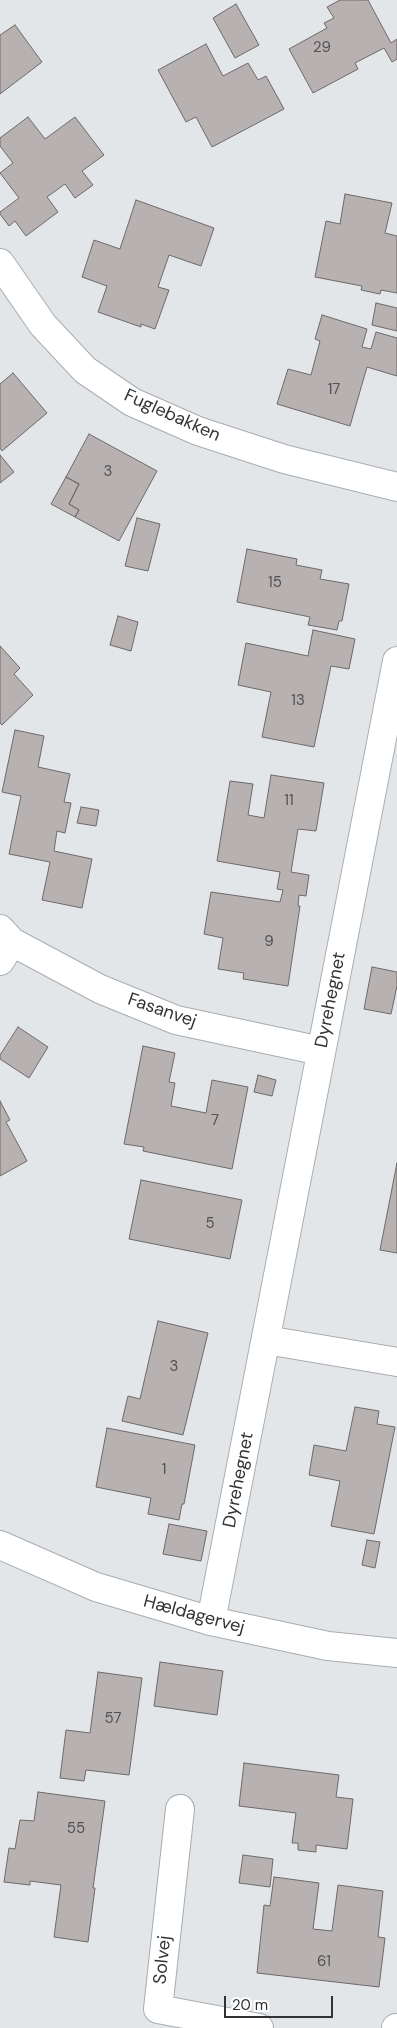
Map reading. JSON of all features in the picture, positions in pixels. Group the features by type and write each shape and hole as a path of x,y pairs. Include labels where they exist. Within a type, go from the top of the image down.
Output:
{"street":[{"name":"Fuglebakken","path":"0,263 43,325 85,370 132,402 198,431 284,459 397,487"},
{"name":"Dyrehegnet","path":"211,1621 397,661"},
{"name":"Fasanvej","path":"4,944 100,989 176,1020 322,1051"},
{"path":"266,1340 397,1362"},
{"name":"Hældagervej","path":"0,1545 96,1587 211,1621 328,1646 397,1653"},
{"name":"Solvej","path":"180,1809 158,2009 260,2028"}],"building":[{"path":"340,0 368,0 391,43 397,39 397,59 392,62 384,48 355,63 358,69 313,93 289,49 327,28 324,23 334,18 327,7"},
{"path":"236,4 259,45 235,58 213,18"},
{"path":"15,25 42,62 0,94 0,35"},
{"path":"206,44 223,76 248,63 258,80 266,76 284,109 212,147 196,117 186,122 158,70"},
{"path":"28,117 45,139 75,117 104,155 82,171 93,185 75,198 65,184 47,197 58,212 26,236 15,221 9,226 0,214 0,212 19,198 0,173 13,163 0,146 0,138"},
{"path":"345,194 392,203 385,233 397,236 397,293 381,290 380,294 361,290 362,286 315,277 326,221 340,224"},
{"path":"136,200 214,228 201,266 169,255 158,287 169,290 155,329 141,324 141,327 98,312 107,286 82,277 94,240 120,249"},
{"path":"376,303 397,308 397,331 372,325"},
{"path":"322,315 367,329 362,347 371,349 376,332 397,338 397,376 367,367 350,426 277,404 288,369 311,375 320,341 315,339"},
{"path":"13,373 47,413 2,451 0,448 0,384"},
{"path":"89,434 157,471 119,541 75,517 79,510 69,504 79,484 66,477"},
{"path":"0,455 14,472 0,483"},
{"path":"66,477 79,484 69,504 79,510 75,517 51,504"},
{"path":"137,518 160,524 148,571 125,566"},
{"path":"247,549 297,559 296,565 322,570 320,579 349,584 342,621 339,621 337,630 308,625 310,617 237,602"},
{"path":"118,616 138,622 131,651 110,645"},
{"path":"313,630 355,639 349,669 331,666 314,747 262,737 271,692 238,685 246,643 308,656"},
{"path":"0,646 20,668 14,674 33,695 2,725 0,723"},
{"path":"15,730 44,736 38,767 70,774 64,802 71,803 65,833 57,831 54,851 92,859 82,908 42,900 50,862 9,854 21,796 2,792"},
{"path":"271,775 324,783 316,831 298,829 291,872 309,875 306,896 299,895 298,906 300,906 288,986 243,979 244,973 218,969 223,938 204,934 211,892 280,902 283,890 277,889 280,872 217,861 230,781 253,784 248,815 264,818"},
{"path":"81,807 99,810 96,826 77,823"},
{"path":"372,967 397,972 397,986 391,1014 364,1009"},
{"path":"18,1027 48,1047 29,1078 0,1059 0,1055"},
{"path":"143,1046 175,1053 169,1082 175,1083 171,1106 206,1113 212,1080 248,1087 232,1169 143,1151 144,1147 124,1144"},
{"path":"258,1075 276,1080 272,1096 254,1092"},
{"path":"0,1101 10,1120 6,1122 27,1161 0,1176"},
{"path":"397,1163 397,1253 380,1250"},
{"path":"141,1180 242,1200 230,1259 129,1239"},
{"path":"158,1321 208,1333 183,1435 122,1421 128,1396 140,1399"},
{"path":"355,1407 379,1411 377,1424 395,1427 374,1534 331,1526 340,1481 309,1475 314,1445 346,1451"},
{"path":"107,1428 195,1445 184,1504 182,1504 179,1520 148,1514 151,1498 96,1487"},
{"path":"169,1524 207,1531 201,1561 163,1554"},
{"path":"367,1540 380,1542 375,1568 362,1565"},
{"path":"160,1662 223,1671 217,1715 154,1706"},
{"path":"98,1672 142,1678 129,1775 86,1770 84,1781 60,1778 66,1730 90,1733"},
{"path":"244,1763 339,1775 336,1797 353,1799 347,1849 316,1845 316,1852 298,1850 298,1843 292,1843 296,1813 239,1806"},
{"path":"38,1792 105,1801 88,1942 54,1937 61,1885 30,1881 30,1885 4,1882 9,1848 15,1849 20,1820 34,1821"},
{"path":"243,1855 273,1859 270,1887 239,1883"},
{"path":"274,1877 319,1883 313,1929 332,1931 338,1885 383,1891 378,1937 385,1938 379,1987 257,1973 264,1905 270,1906"}]}
